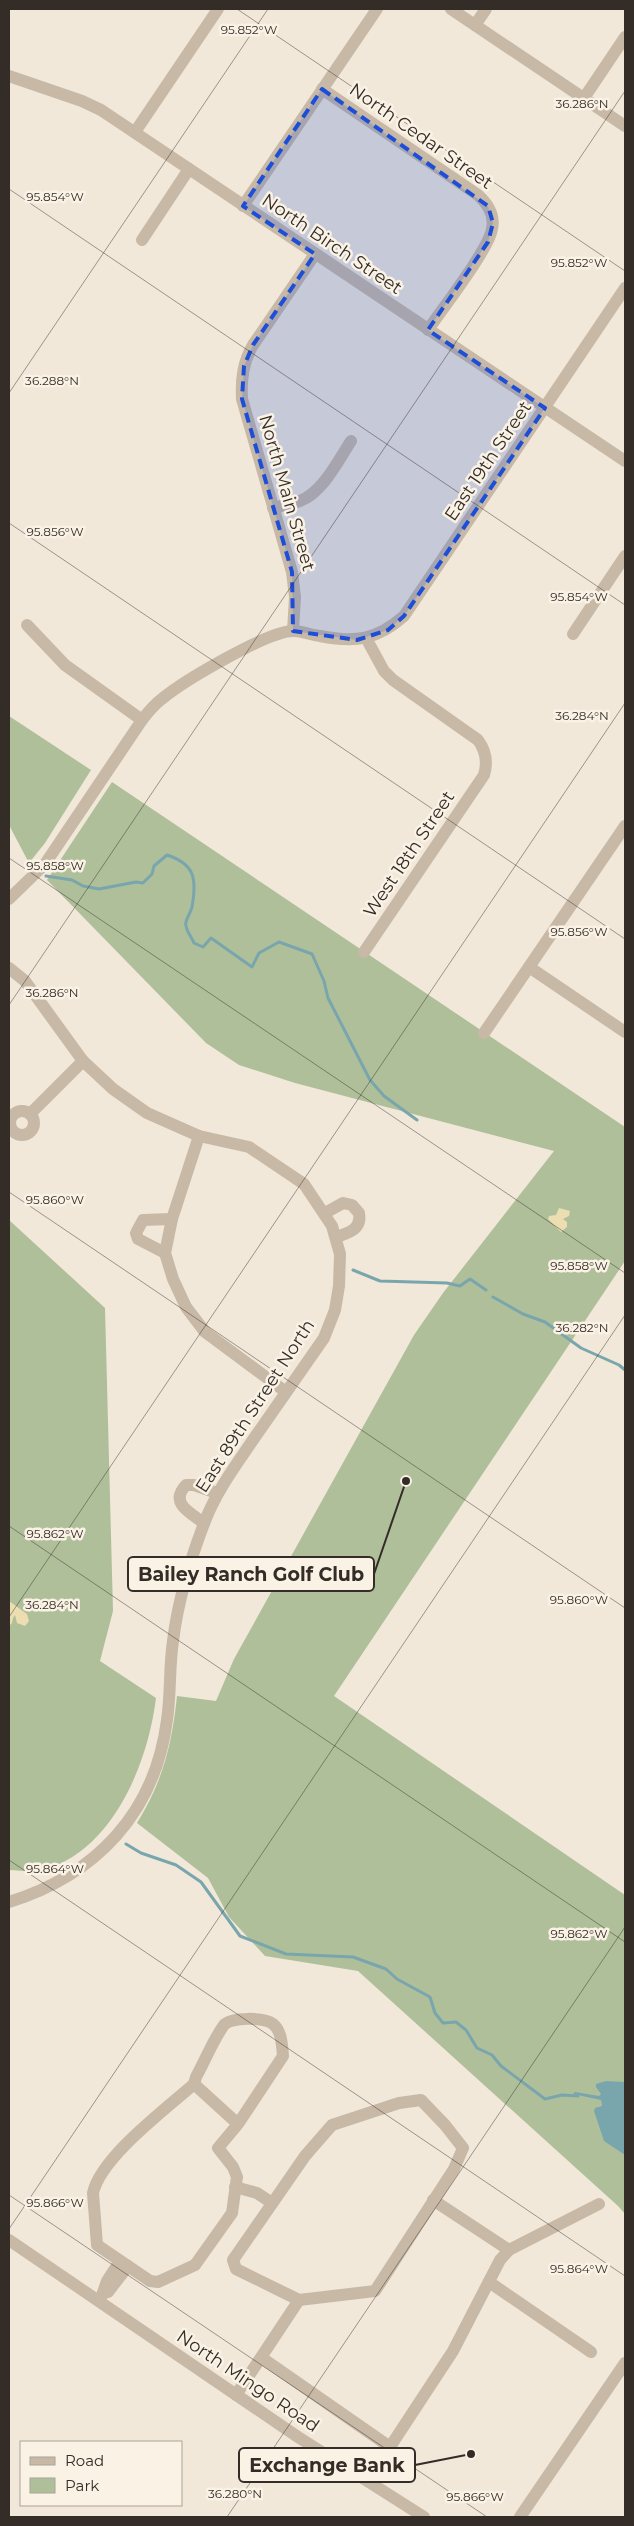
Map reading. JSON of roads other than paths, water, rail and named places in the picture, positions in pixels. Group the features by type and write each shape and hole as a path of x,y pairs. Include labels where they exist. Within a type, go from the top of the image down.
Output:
{"street":[{"path":"134,132 218,9"},
{"path":"243,206 377,9"},
{"path":"450,9 625,126"},
{"path":"475,25 486,9"},
{"path":"584,98 625,37"},
{"name":"North Birch Street","path":"9,76 82,101 134,132 625,461"},
{"name":"North Cedar Street","path":"322,89 478,195 488,206 492,218 492,231 488,242 428,330"},
{"path":"142,240 189,169"},
{"name":"North Main Street","path":"293,631 294,584 242,398 244,366 253,345 315,254"},
{"name":"East 19th Street","path":"293,631 342,640 366,638 388,630 404,616 624,294"},
{"path":"273,508 301,500 316,489 331,472 351,441"},
{"path":"573,634 625,556"},
{"path":"27,625 65,665 142,720"},
{"path":"9,899 46,864 142,720 161,699 176,688 257,641 280,633 293,631"},
{"name":"West 18th Street","path":"364,952 484,775 486,757 484,748 478,740 393,680 384,671 366,638"},
{"path":"484,1033 625,826"},
{"path":"528,967 625,1032"},
{"name":"East 89th Street North","path":"9,968 25,981 83,1061 113,1090 148,1113 199,1136 248,1147 304,1184 325,1212 336,1237 340,1254 339,1286 335,1310 324,1338 217,1493 204,1523 183,1586 172,1642 167,1722 154,1774 142,1799 124,1828 89,1863 48,1887 9,1902"},
{"path":"30,1114 83,1061"},
{"path":"199,1136 172,1219 165,1253 172,1279 186,1307 205,1332 286,1392"},
{"path":"325,1212 343,1203 352,1205 358,1213 357,1227 336,1237"},
{"path":"165,1253 138,1239 136,1233 143,1220 172,1219"},
{"path":"204,1523 181,1506 178,1499 181,1491 186,1485 194,1485 217,1493"},
{"path":"233,2019 264,2021 273,2024 280,2036 283,2056 238,2124 218,2148 233,2167 237,2177 232,2213 195,2265 158,2282 150,2282 97,2245 93,2193 95,2186 115,2156 194,2084 225,2025 233,2019"},
{"path":"194,2084 238,2124"},
{"path":"421,2100 445,2125 463,2148 454,2169 433,2200 375,2291 299,2300 236,2269 233,2260 305,2156 332,2125 399,2102 421,2100"},
{"path":"236,2187 257,2193 272,2203"},
{"path":"433,2200 509,2250"},
{"path":"262,2358 390,2447 454,2352 500,2260 509,2250 599,2204"},
{"name":"North Mingo Road","path":"9,2240 236,2395 424,2517"},
{"path":"100,2301 107,2281 124,2263"},
{"path":"489,2282 590,2352"},
{"path":"236,2395 299,2300"},
{"path":"520,2517 625,2363"}],"water":[{"path":"606,2081 625,2082 625,2155 604,2141 594,2111 595,2108 602,2106 601,2100 573,2094 575,2092 599,2096 601,2094 596,2084"}],"waterway":[{"path":"46,876 72,880 83,886 99,889 136,882 143,883 152,874 154,866 167,855 183,863 189,868 194,881 192,907 186,925 194,943 203,947 211,938 252,967 259,953 279,942 312,954 324,981 328,998 370,1080 384,1096 417,1120"},
{"path":"353,1270 380,1281 447,1283 460,1286 470,1279 486,1290"},
{"path":"493,1297 523,1314 545,1322 581,1348 619,1365 625,1370"},
{"path":"126,1844 141,1853 176,1865 201,1882 240,1936 286,1954 353,1957 386,1969 397,1979 430,1997 435,2013 443,2023 456,2022 466,2030 477,2048 492,2055 501,2066 545,2099 562,2095 578,2096"}],"place":[{"name":"Bailey Ranch Golf Club","path":"406,1481"},
{"name":"Exchange Bank","path":"471,2454"}]}
